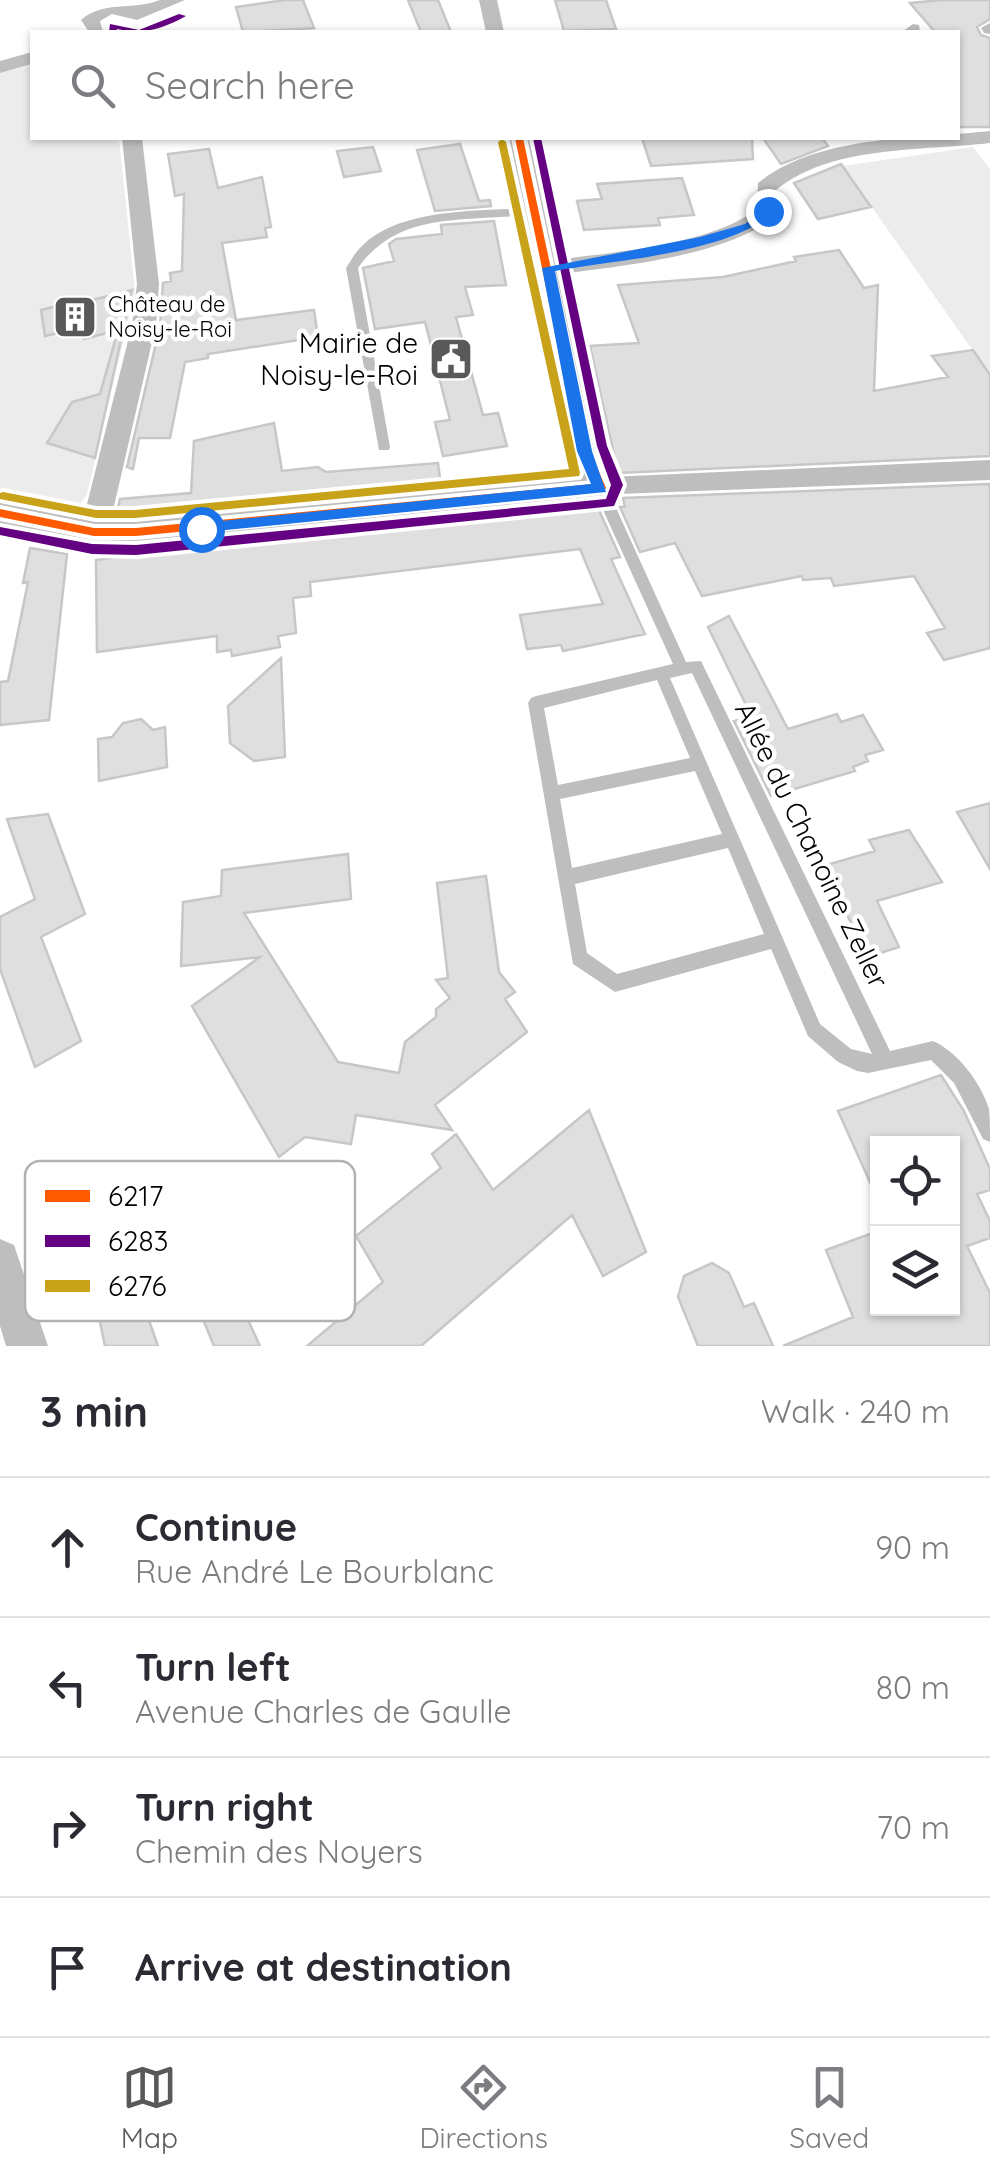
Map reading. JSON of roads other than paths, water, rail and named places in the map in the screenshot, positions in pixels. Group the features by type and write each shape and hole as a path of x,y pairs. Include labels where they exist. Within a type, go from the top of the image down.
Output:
{"street":[{"path":"93,30 90,24 93,16 109,4 137,15 176,0"},
{"path":"488,0 496,30"},
{"path":"125,30 133,26 137,15"},
{"path":"0,67 30,59"},
{"path":"960,140 990,137"},
{"path":"94,532 144,325 148,284 132,140"},
{"path":"519,140 584,451 600,488"},
{"path":"548,268 666,248 749,226 768,211 765,188 774,177 809,163 954,140"},
{"path":"0,513 94,532 201,529 600,488 990,470"},
{"path":"0,1258 27,1346"}],"lane":[{"path":"384,447 352,268 358,254 398,228 419,222 536,212"},
{"path":"600,488 682,668 536,704 579,958 615,983 776,939"},
{"name":"Allée du Chanoine Zeller","path":"682,668 696,666 885,1061"},
{"path":"662,673 814,1030 840,1056 861,1067 933,1050 948,1060 964,1080 990,1132"},
{"path":"551,794 701,764"},
{"path":"566,878 733,838"}],"place":[{"name":"Château de Noisy-le-Roi","path":"75,317"},
{"name":"Mairie de Noisy-le-Roi","path":"451,359"}]}
